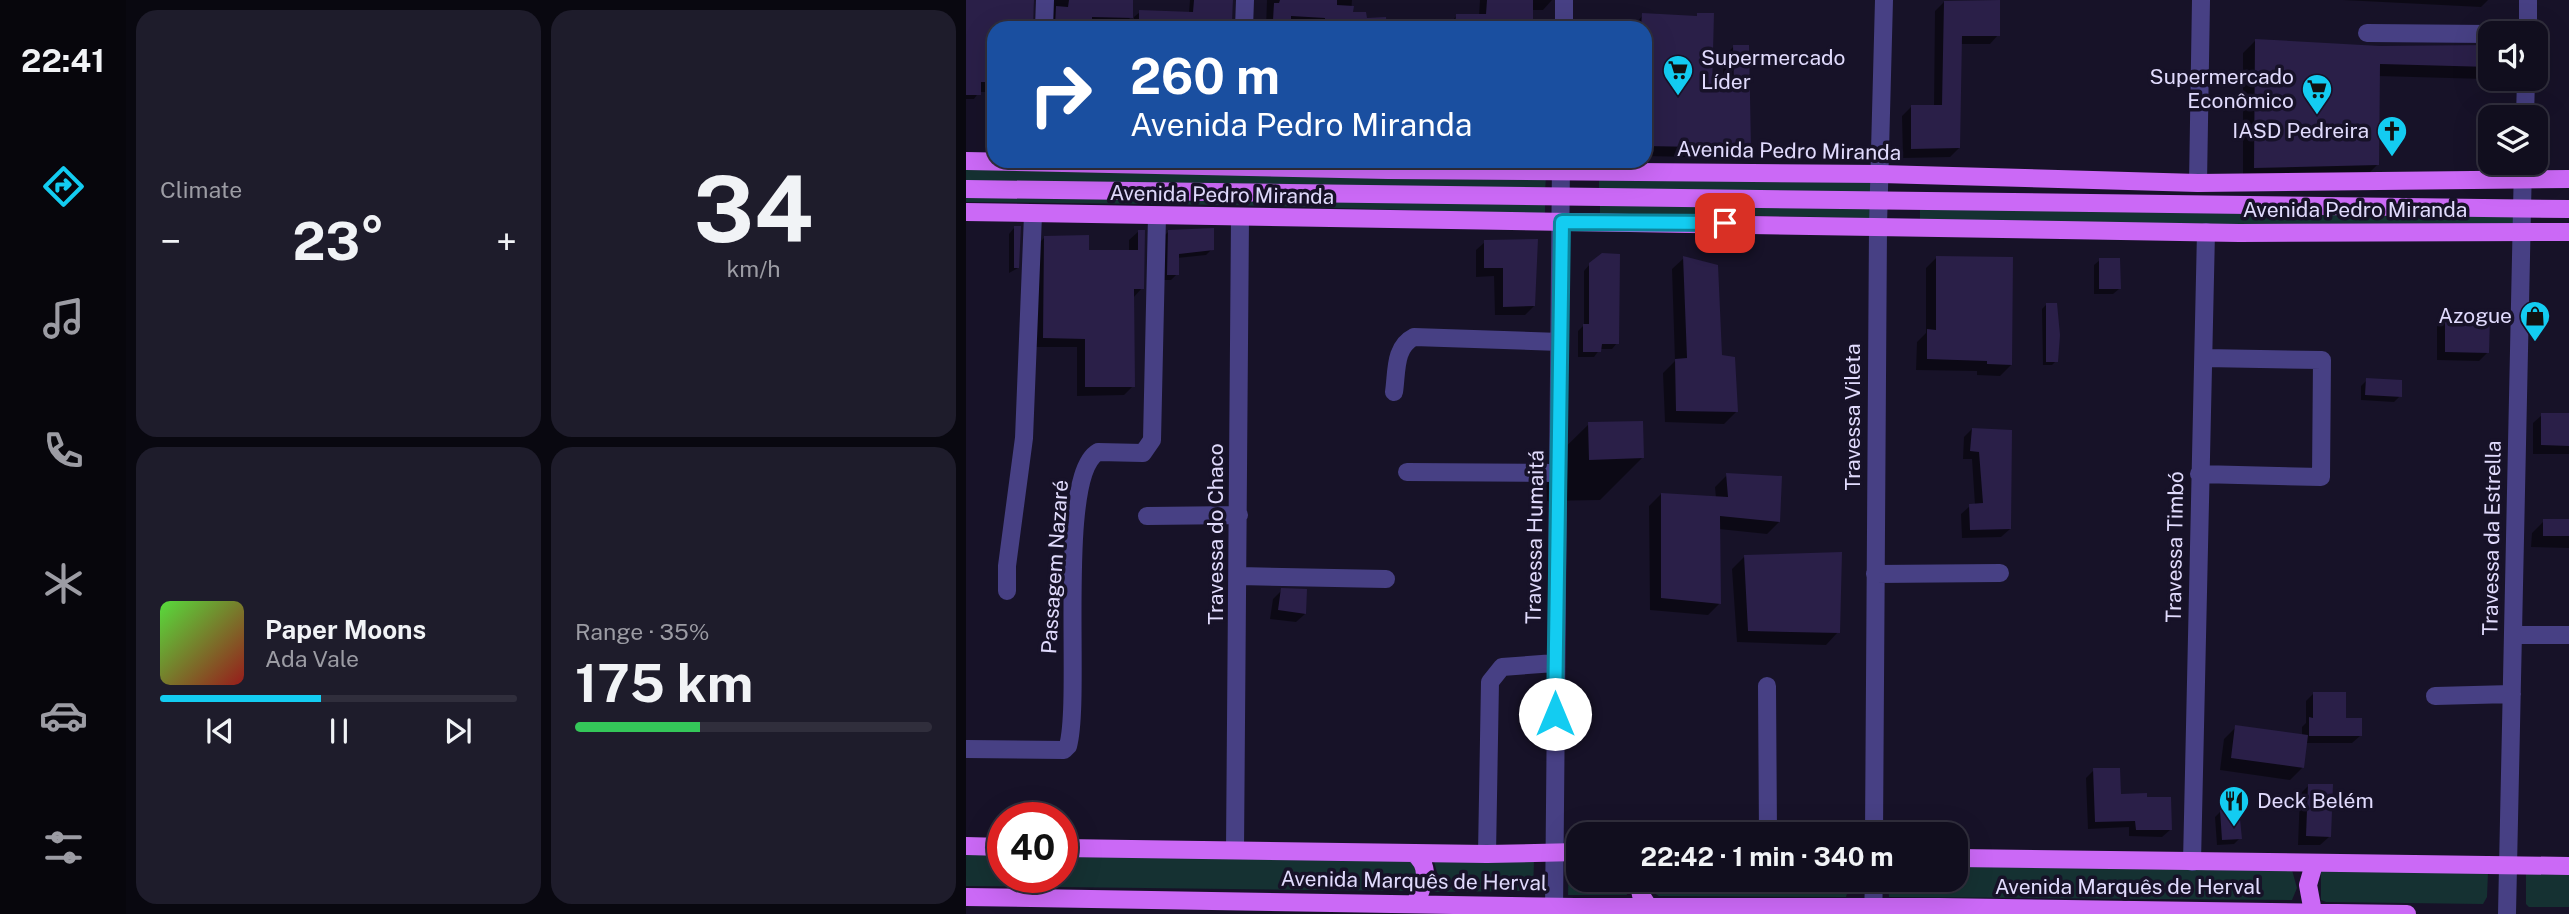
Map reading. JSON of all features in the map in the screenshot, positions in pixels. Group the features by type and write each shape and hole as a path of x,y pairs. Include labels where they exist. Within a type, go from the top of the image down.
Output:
{"main road":[{"name":"Avenida Pedro Miranda","path":"966,162 987,162"},
{"name":"Avenida Pedro Miranda","path":"1641,168 2198,183 2478,172"},
{"name":"Avenida Pedro Miranda","path":"2548,175 2569,179"},
{"name":"Avenida Pedro Miranda","path":"966,189 2569,209"},
{"name":"Avenida Pedro Miranda","path":"966,212 2206,232 2569,232"},
{"path":"966,846 987,847"},
{"name":"Avenida Marquês de Herval","path":"1078,848 1487,854 1566,852"},
{"path":"1414,853 1423,863 1426,876 1415,904"},
{"name":"Avenida Marquês de Herval","path":"1968,858 2569,866"},
{"path":"2313,912 2308,885 2314,864"},
{"path":"1640,892 1648,906"},
{"name":"Avenida Marquês de Herval","path":"966,897 1236,908 1317,901 1555,910 1648,906 1873,911 2407,914"}],"street":[{"path":"1044,21 1045,0"},
{"path":"1244,21 1245,0"},
{"path":"1564,0 1564,21"},
{"name":"Travessa Vileta","path":"1874,822 1878,226 1884,0"},
{"path":"2198,183 2201,0"},
{"path":"2528,0 2528,21"},
{"path":"2367,33 2478,34"},
{"name":"Travessa Humaitá","path":"1555,910 1561,168"},
{"name":"Travessa da Estrella","path":"2507,914 2523,175"},
{"path":"1007,591 1007,566 1024,438 1033,215"},
{"name":"Passagem Nazaré","path":"966,749 1064,750 1070,743 1077,506 1084,466 1089,459 1098,452 1143,453 1152,440 1157,216"},
{"name":"Travessa do Chaco","path":"1235,850 1240,218"},
{"name":"Travessa Timbó","path":"2192,862 2206,232"},
{"path":"1394,392 1399,353 1402,346 1414,337 1560,342"},
{"path":"2199,474 2321,477 2322,360 2205,358"},
{"path":"1407,471 1558,473"},
{"path":"1147,516 1239,515"},
{"path":"1875,574 2000,573"},
{"path":"1239,576 1386,579"},
{"path":"2513,635 2569,635"},
{"path":"1487,854 1490,682 1502,667 1555,663"},
{"path":"1767,686 1768,822"},
{"path":"2435,696 2512,694"},
{"path":"1873,911 1874,892"}],"green space":[{"path":"966,167 1546,176 1545,192 966,181"},
{"path":"1599,176 1870,178 1871,195 1599,193"},
{"path":"966,191 1545,202 1545,214 1232,205 966,202"},
{"path":"1600,202 1873,205 1872,218 1600,213"},
{"path":"1920,205 2515,211 2515,228 1920,220"},
{"path":"966,855 987,855 987,886 966,886"},
{"path":"1078,856 1411,859 1417,875 1412,891 1078,887"},
{"path":"1433,858 1534,861 1533,891 1434,892 1438,876"},
{"path":"1968,865 2292,870 2297,888 2292,900 1889,897 1889,892 1968,892"},
{"path":"2321,871 2488,873 2487,897 2483,904 2326,902 2321,900"},
{"path":"2569,871 2569,907 2529,907 2526,904 2526,874"},
{"path":"1568,892 1626,892 1627,895 1568,895"},
{"path":"1652,892 1847,892 1846,897 1659,896"}],"building":[{"path":"966,0 1034,0 1033,21 987,21 987,82 981,82 981,95 966,95"},
{"path":"1069,0 1133,0 1133,18 1092,17 1092,21 1055,21 1056,6 1068,7"},
{"path":"1194,0 1233,0 1232,21 1139,21 1139,10 1193,12"},
{"path":"1280,0 1337,0 1337,5 1354,6 1353,12 1366,12 1367,18 1386,17 1386,21 1325,21 1325,18 1291,16 1291,21 1273,20 1274,3 1279,3"},
{"path":"1487,0 1533,0 1533,21 1456,21 1456,14 1486,14"},
{"path":"2000,0 2000,36 1962,36 1960,148 1911,149 1911,105 1942,105 1944,1"},
{"path":"1642,13 1697,16 1697,13 1714,13 1712,90 1734,91 1733,45 1749,45 1751,148 1652,146 1652,21 1641,21"},
{"name":"Supermercado Econômico","path":"2255,39 2380,46 2478,45 2478,67 2380,64 2379,165 2254,168"},
{"path":"1014,226 1021,226 1019,268 1014,268"},
{"path":"1214,228 1214,250 1179,254 1179,275 1167,275 1168,230"},
{"path":"1138,230 1145,230 1144,289 1134,289 1135,387 1085,387 1085,339 1043,338 1044,236 1089,235 1089,250 1138,250"},
{"path":"1538,239 1535,306 1503,307 1503,268 1484,268 1484,240"},
{"path":"1602,253 1620,254 1619,344 1602,344 1601,352 1583,352 1583,324 1589,324 1589,263"},
{"path":"1683,256 1718,265 1722,355 1735,357 1738,412 1676,411 1675,359 1687,358"},
{"path":"1936,256 2013,257 2012,365 1987,364 1987,361 1927,359 1927,329 1936,330"},
{"path":"2099,258 2120,258 2121,289 2099,289"},
{"path":"2046,303 2057,303 2060,335 2058,362 2046,362"},
{"path":"2445,313 2490,314 2489,353 2445,352"},
{"path":"2366,378 2402,380 2402,397 2365,395"},
{"path":"2541,413 2569,413 2569,446 2541,445"},
{"path":"1643,421 1644,458 1589,460 1588,422"},
{"path":"1972,428 2012,430 2011,529 1970,530 1969,504 1983,503 1979,452 1970,451"},
{"path":"1726,473 1782,476 1780,522 1720,516 1721,604 1661,598 1661,493 1728,497"},
{"path":"2543,519 2569,519 2569,536 2543,536"},
{"path":"1842,552 1840,633 1748,631 1744,555"},
{"path":"1281,588 1307,589 1306,614 1278,610"},
{"path":"2313,692 2346,692 2346,718 2362,718 2362,736 2309,736 2309,717 2313,718"},
{"path":"2235,725 2308,735 2304,768 2231,758"},
{"path":"2093,768 2120,768 2121,794 2147,793 2147,797 2171,797 2172,830 2136,830 2135,821 2095,822"},
{"path":"2308,784 2333,784 2331,837 2306,836"},
{"path":"2239,809 2242,839 2222,840 2220,810"}],"place":[{"name":"Supermercado Líder","path":"1678,97"},
{"name":"Supermercado Econômico","path":"2317,116"},
{"name":"IASD Pedreira","path":"2392,158"},
{"name":"Azogue","path":"2535,343"},
{"name":"Deck Belém","path":"2234,828"}],"route":[{"path":"1555,714 1562,222 1725,223"}]}
